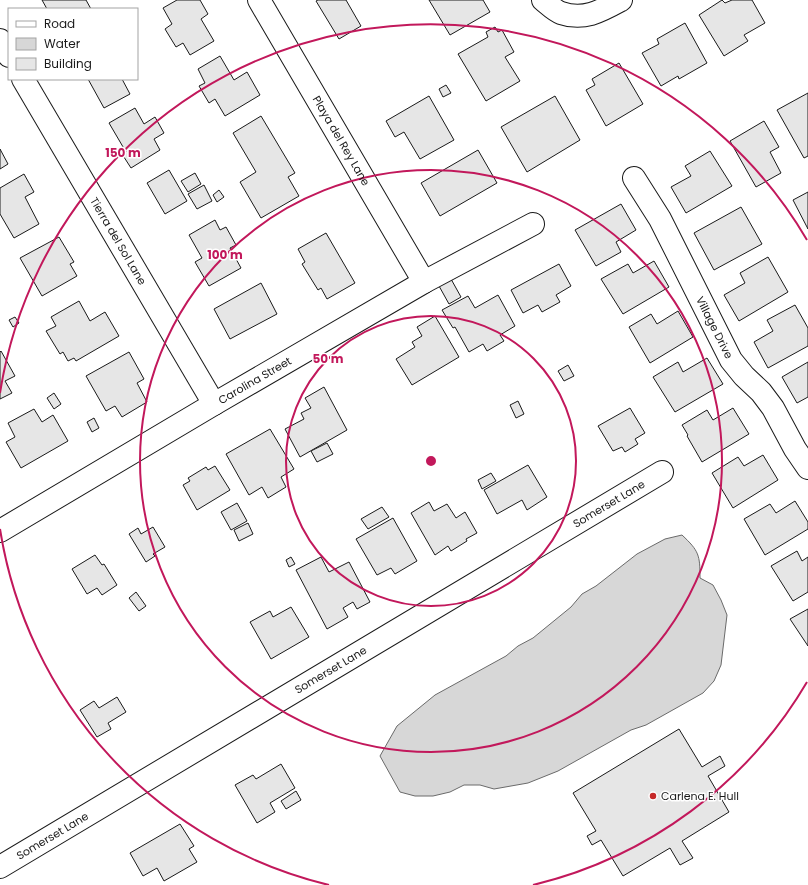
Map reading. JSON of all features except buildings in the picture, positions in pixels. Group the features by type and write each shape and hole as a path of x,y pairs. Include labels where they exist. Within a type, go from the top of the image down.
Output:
{"street":[{"name":"Playa del Rey Lane","path":"259,0 424,282"},
{"path":"543,0 560,13 580,17 600,12 621,0"},
{"path":"0,40 8,54"},
{"name":"Tierra del Sol Lane","path":"24,80 214,404"},
{"name":"Village Drive","path":"634,178 660,220 732,360 744,376 761,392 773,408 795,449 808,468"},
{"name":"Carolina Street","path":"0,531 424,282 533,224"},
{"name":"Somerset Lane","path":"0,867 662,472"}],"water":[{"path":"682,535 692,545 697,554 700,564 700,578 713,585 727,615 721,665 714,681 703,693 646,725 631,730 558,771 528,783 494,789 480,785 464,785 450,792 433,796 415,796 400,792 380,756 397,726 435,695 506,656 518,646 533,638 571,607 582,594 596,586 637,554 665,539"}],"place":[{"name":"Carlena E. Hull","path":"653,796"}]}
